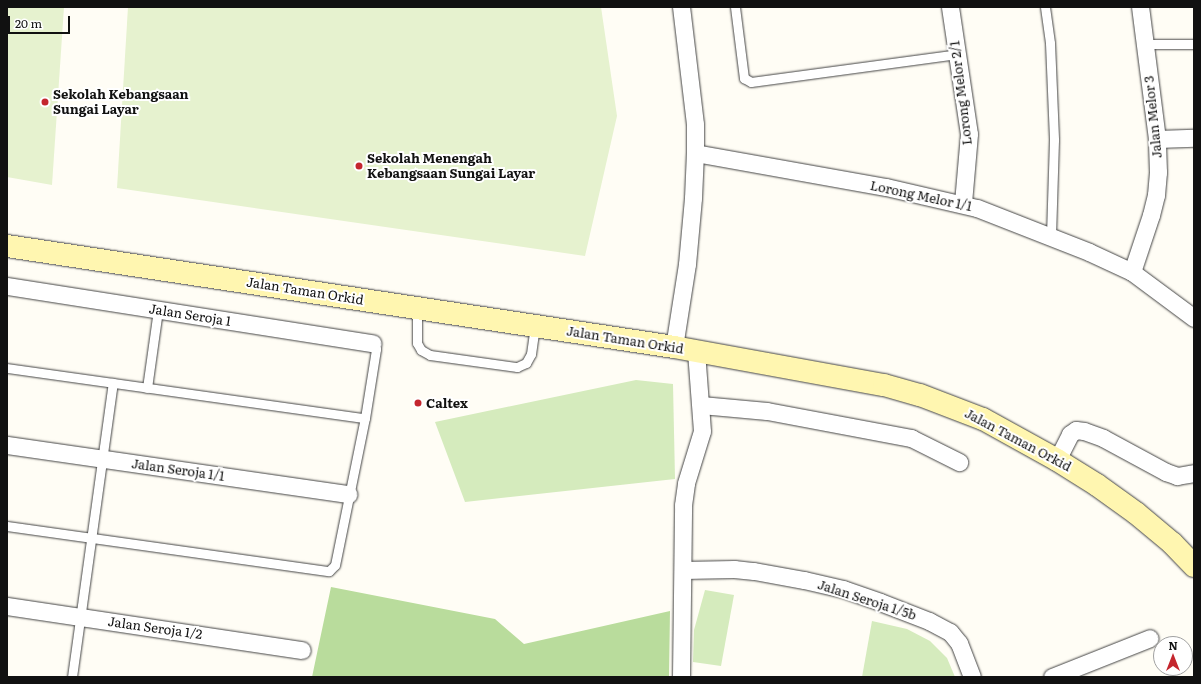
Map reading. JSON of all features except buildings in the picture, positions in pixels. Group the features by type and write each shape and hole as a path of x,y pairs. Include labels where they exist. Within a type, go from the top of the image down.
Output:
{"main road":[{"name":"Jalan Taman Orkid","path":"7,246 674,347 884,385 920,395 983,419 1057,460 1096,485 1136,514 1172,543 1194,566"}],"street":[{"path":"674,347 687,264 693,198 695,153 695,124 681,7"},
{"name":"Lorong Melor 2/1","path":"950,7 969,134 963,203"},
{"name":"Jalan Melor 3","path":"1132,272 1147,231 1156,195 1157,139 1140,7"},
{"path":"1157,139 1194,138"},
{"name":"Lorong Melor 1/1","path":"695,153 886,187 963,203 1089,252 1132,272 1194,318"},
{"name":"Jalan Seroja 1","path":"7,286 373,343"},
{"path":"681,677 683,505 686,484 702,431 696,351"},
{"path":"701,405 767,411 911,438 959,462"},
{"path":"1057,460 1070,434 1076,430 1084,431 1104,438 1166,472 1177,476 1194,474"},
{"name":"Jalan Seroja 1/1","path":"7,445 350,494"},
{"name":"Jalan Seroja 1/5b","path":"683,570 734,569 754,571 837,588 880,602 930,621 950,632 959,643 972,677"},
{"name":"Jalan Seroja 1/2","path":"7,606 302,650"},
{"path":"1052,677 1150,638"}],"lane":[{"path":"735,7 744,78 751,82 957,54"},
{"path":"1045,7 1050,43 1054,140 1051,237"},
{"path":"1145,44 1194,44"},
{"path":"417,308 417,342 421,350 430,355 517,367 526,362 531,354 534,326"},
{"path":"147,388 158,310"},
{"path":"7,526 329,571 335,565 365,418 376,349 373,343"},
{"path":"7,368 365,418"},
{"path":"72,677 113,383"}],"green space":[{"path":"7,7 64,7 52,185 7,177"},
{"name":"Sekolah Menengah Kebangsaan Sungai Layar","path":"128,7 601,7 617,116 585,256 117,188"},
{"path":"636,380 673,384 675,479 465,502 435,422"},
{"path":"331,587 495,619 524,644 670,611 669,677 312,677"},
{"path":"705,590 734,595 721,666 693,662 694,630"},
{"path":"872,621 907,629 930,641 947,658 955,677 862,677"}],"place":[{"name":"Sekolah Kebangsaan Sungai Layar","path":"45,102"},
{"name":"Sekolah Menengah Kebangsaan Sungai Layar","path":"359,166"},
{"name":"Caltex","path":"418,403"}]}
